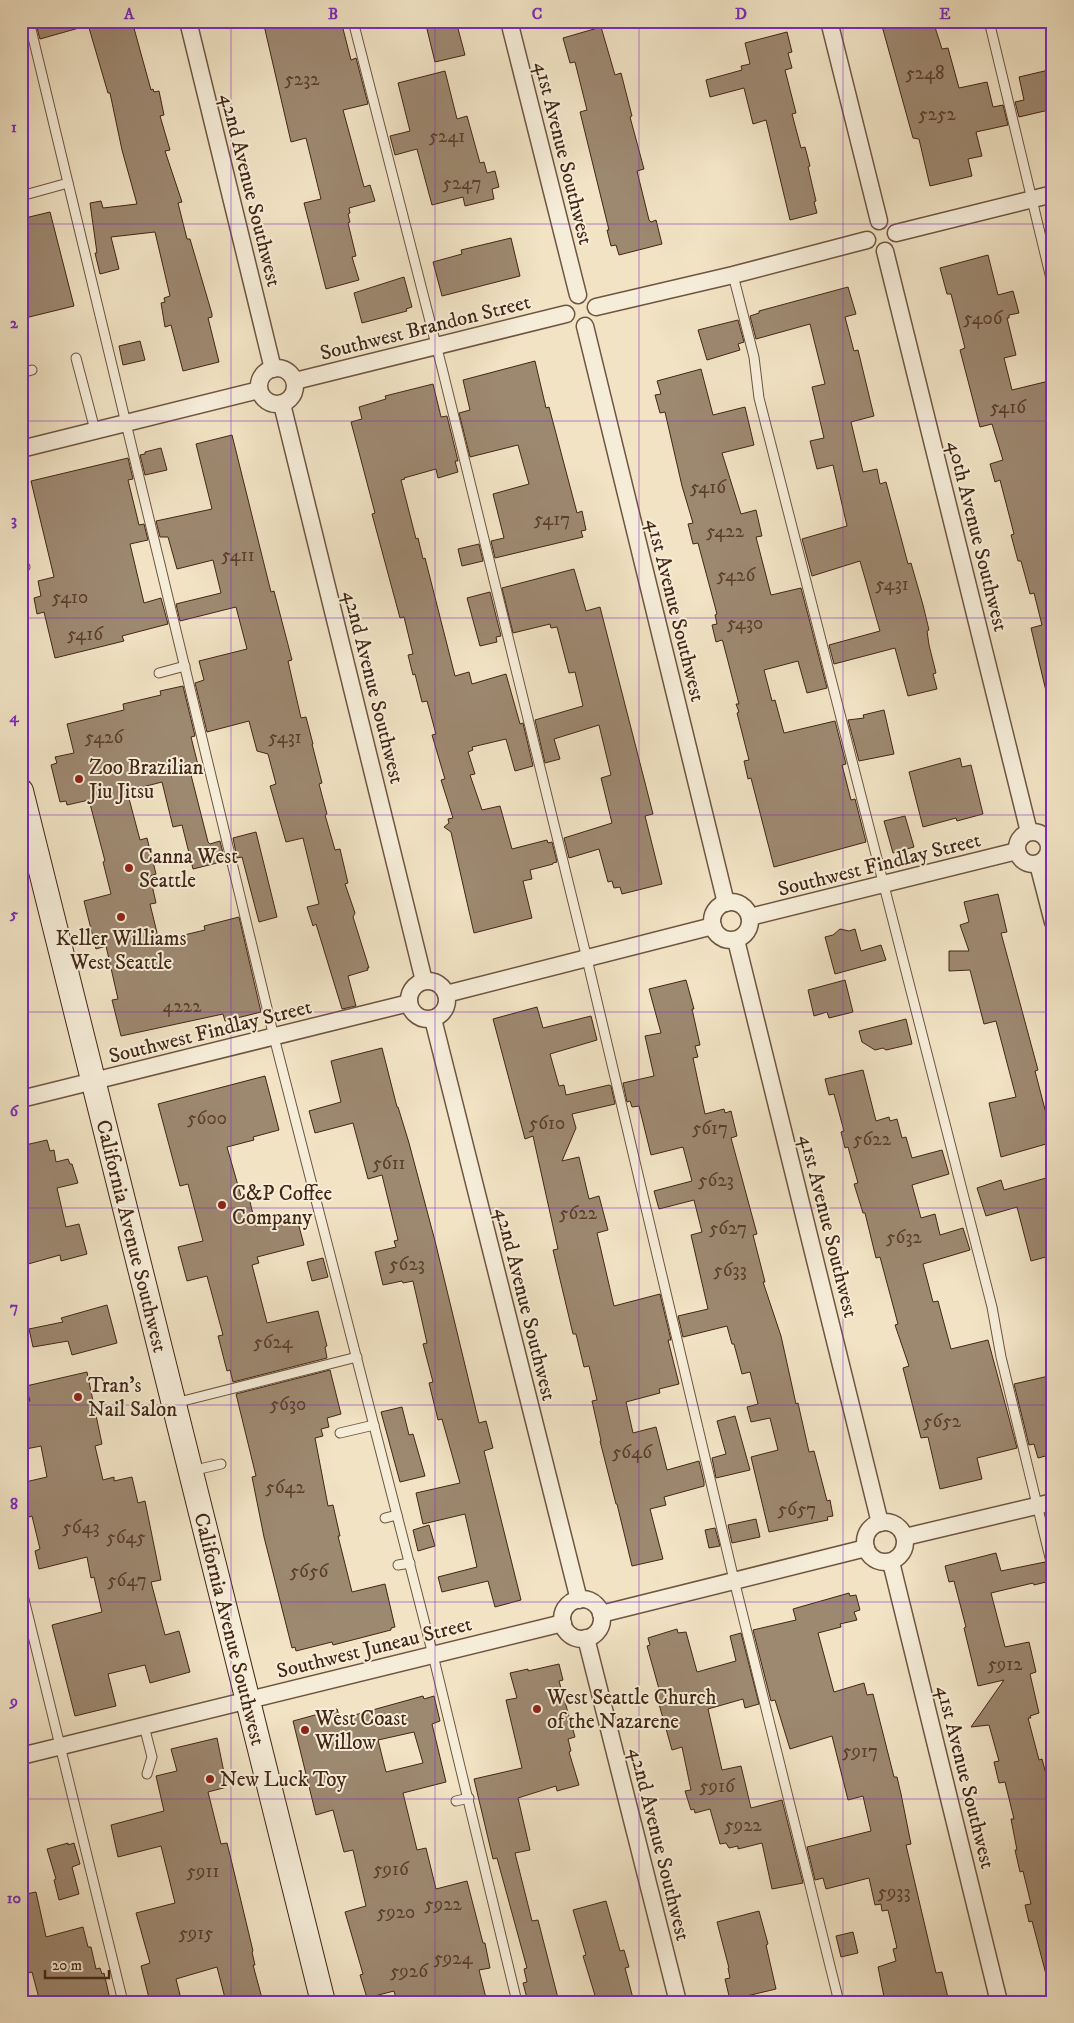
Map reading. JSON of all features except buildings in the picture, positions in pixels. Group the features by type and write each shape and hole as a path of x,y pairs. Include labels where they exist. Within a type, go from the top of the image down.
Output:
{"main road":[{"name":"California Avenue Southwest","path":"21,790 323,2002"}],"street":[{"name":"42nd Avenue Southwest","path":"188,21 273,369"},
{"name":"41st Avenue Southwest","path":"509,21 578,296"},
{"path":"829,21 879,221"},
{"path":"896,233 1053,194"},
{"path":"879,221 888,222 896,233 895,244 885,251 873,250 867,240 869,228 879,221"},
{"path":"596,307 733,275 867,240"},
{"name":"40th Avenue Southwest","path":"885,251 1030,832"},
{"path":"578,296 590,298 596,307 594,320 585,326 574,325 566,314 568,302 578,296"},
{"name":"Southwest Brandon Street","path":"295,381 566,314"},
{"name":"41st Avenue Southwest","path":"585,326 726,903"},
{"path":"273,369 284,369 289,372 295,381 293,396 282,404 275,405 268,402 260,394 261,377 265,372 273,369"},
{"path":"21,449 259,390"},
{"name":"42nd Avenue Southwest","path":"282,404 424,981"},
{"path":"1038,831 1051,844 1047,857 1038,864 1027,863 1022,860 1017,852 1019,839 1030,832 1038,831"},
{"name":"Southwest Findlay Street","path":"750,917 885,886 1017,852"},
{"path":"1038,864 1053,922"},
{"path":"726,903 736,903 742,906 747,910 750,917 746,934 736,940 723,939 718,935 713,926 714,912 718,907 726,903"},
{"path":"446,994 713,926"},
{"name":"41st Avenue Southwest","path":"736,940 880,1523"},
{"path":"424,981 438,983 446,994 447,1004 444,1010 433,1019 421,1018 409,1003 411,990 415,985 424,981"},
{"name":"Southwest Findlay Street","path":"21,1099 409,1003"},
{"name":"42nd Avenue Southwest","path":"433,1019 579,1600"},
{"path":"905,1537 1045,1504"},
{"path":"880,1523 891,1523 897,1526 905,1537 903,1551 891,1562 876,1560 871,1557 866,1548 865,1539 867,1533 871,1528 880,1523"},
{"path":"601,1614 866,1548"},
{"name":"41st Avenue Southwest","path":"891,1562 999,2002"},
{"path":"579,1600 590,1601 596,1605 601,1614 599,1630 586,1638 576,1638 571,1635 566,1631 563,1623 563,1613 566,1608 571,1603 579,1600"},
{"name":"Southwest Juneau Street","path":"21,1756 563,1623"},
{"name":"42nd Avenue Southwest","path":"586,1638 678,2002"}],"lane":[{"path":"29,21 274,1037 410,1563 517,2002"},
{"path":"353,21 436,346 587,959 734,1580 839,2002"},
{"path":"989,21 1053,287"},
{"path":"21,196 68,183"},
{"path":"733,275 754,357 759,398 992,1307 1001,1357 1045,1504 1053,1570"},
{"path":"76,358 95,430"},
{"path":"21,373 32,370"},
{"path":"159,673 185,666"},
{"path":"174,1403 357,1356"},
{"path":"340,1433 374,1425"},
{"path":"191,1471 221,1464"},
{"path":"385,1518 397,1515"},
{"path":"398,1565 410,1563"},
{"path":"21,1587 123,2002"},
{"path":"144,1726 152,1757 147,1774"},
{"path":"456,1801 468,1798"}],"place":[{"name":"Zoo Brazilian Jiu Jitsu","path":"79,779"},
{"name":"Canna West Seattle","path":"129,868"},
{"name":"Keller Williams West Seattle","path":"121,917"},
{"name":"C&P Coffee Company","path":"222,1205"},
{"name":"Tran’s Nail Salon","path":"78,1397"},
{"name":"West Seattle Church of the Nazarene","path":"537,1709"},
{"name":"West Coast Willow","path":"305,1730"},
{"name":"New Luck Toy","path":"210,1779"}]}
